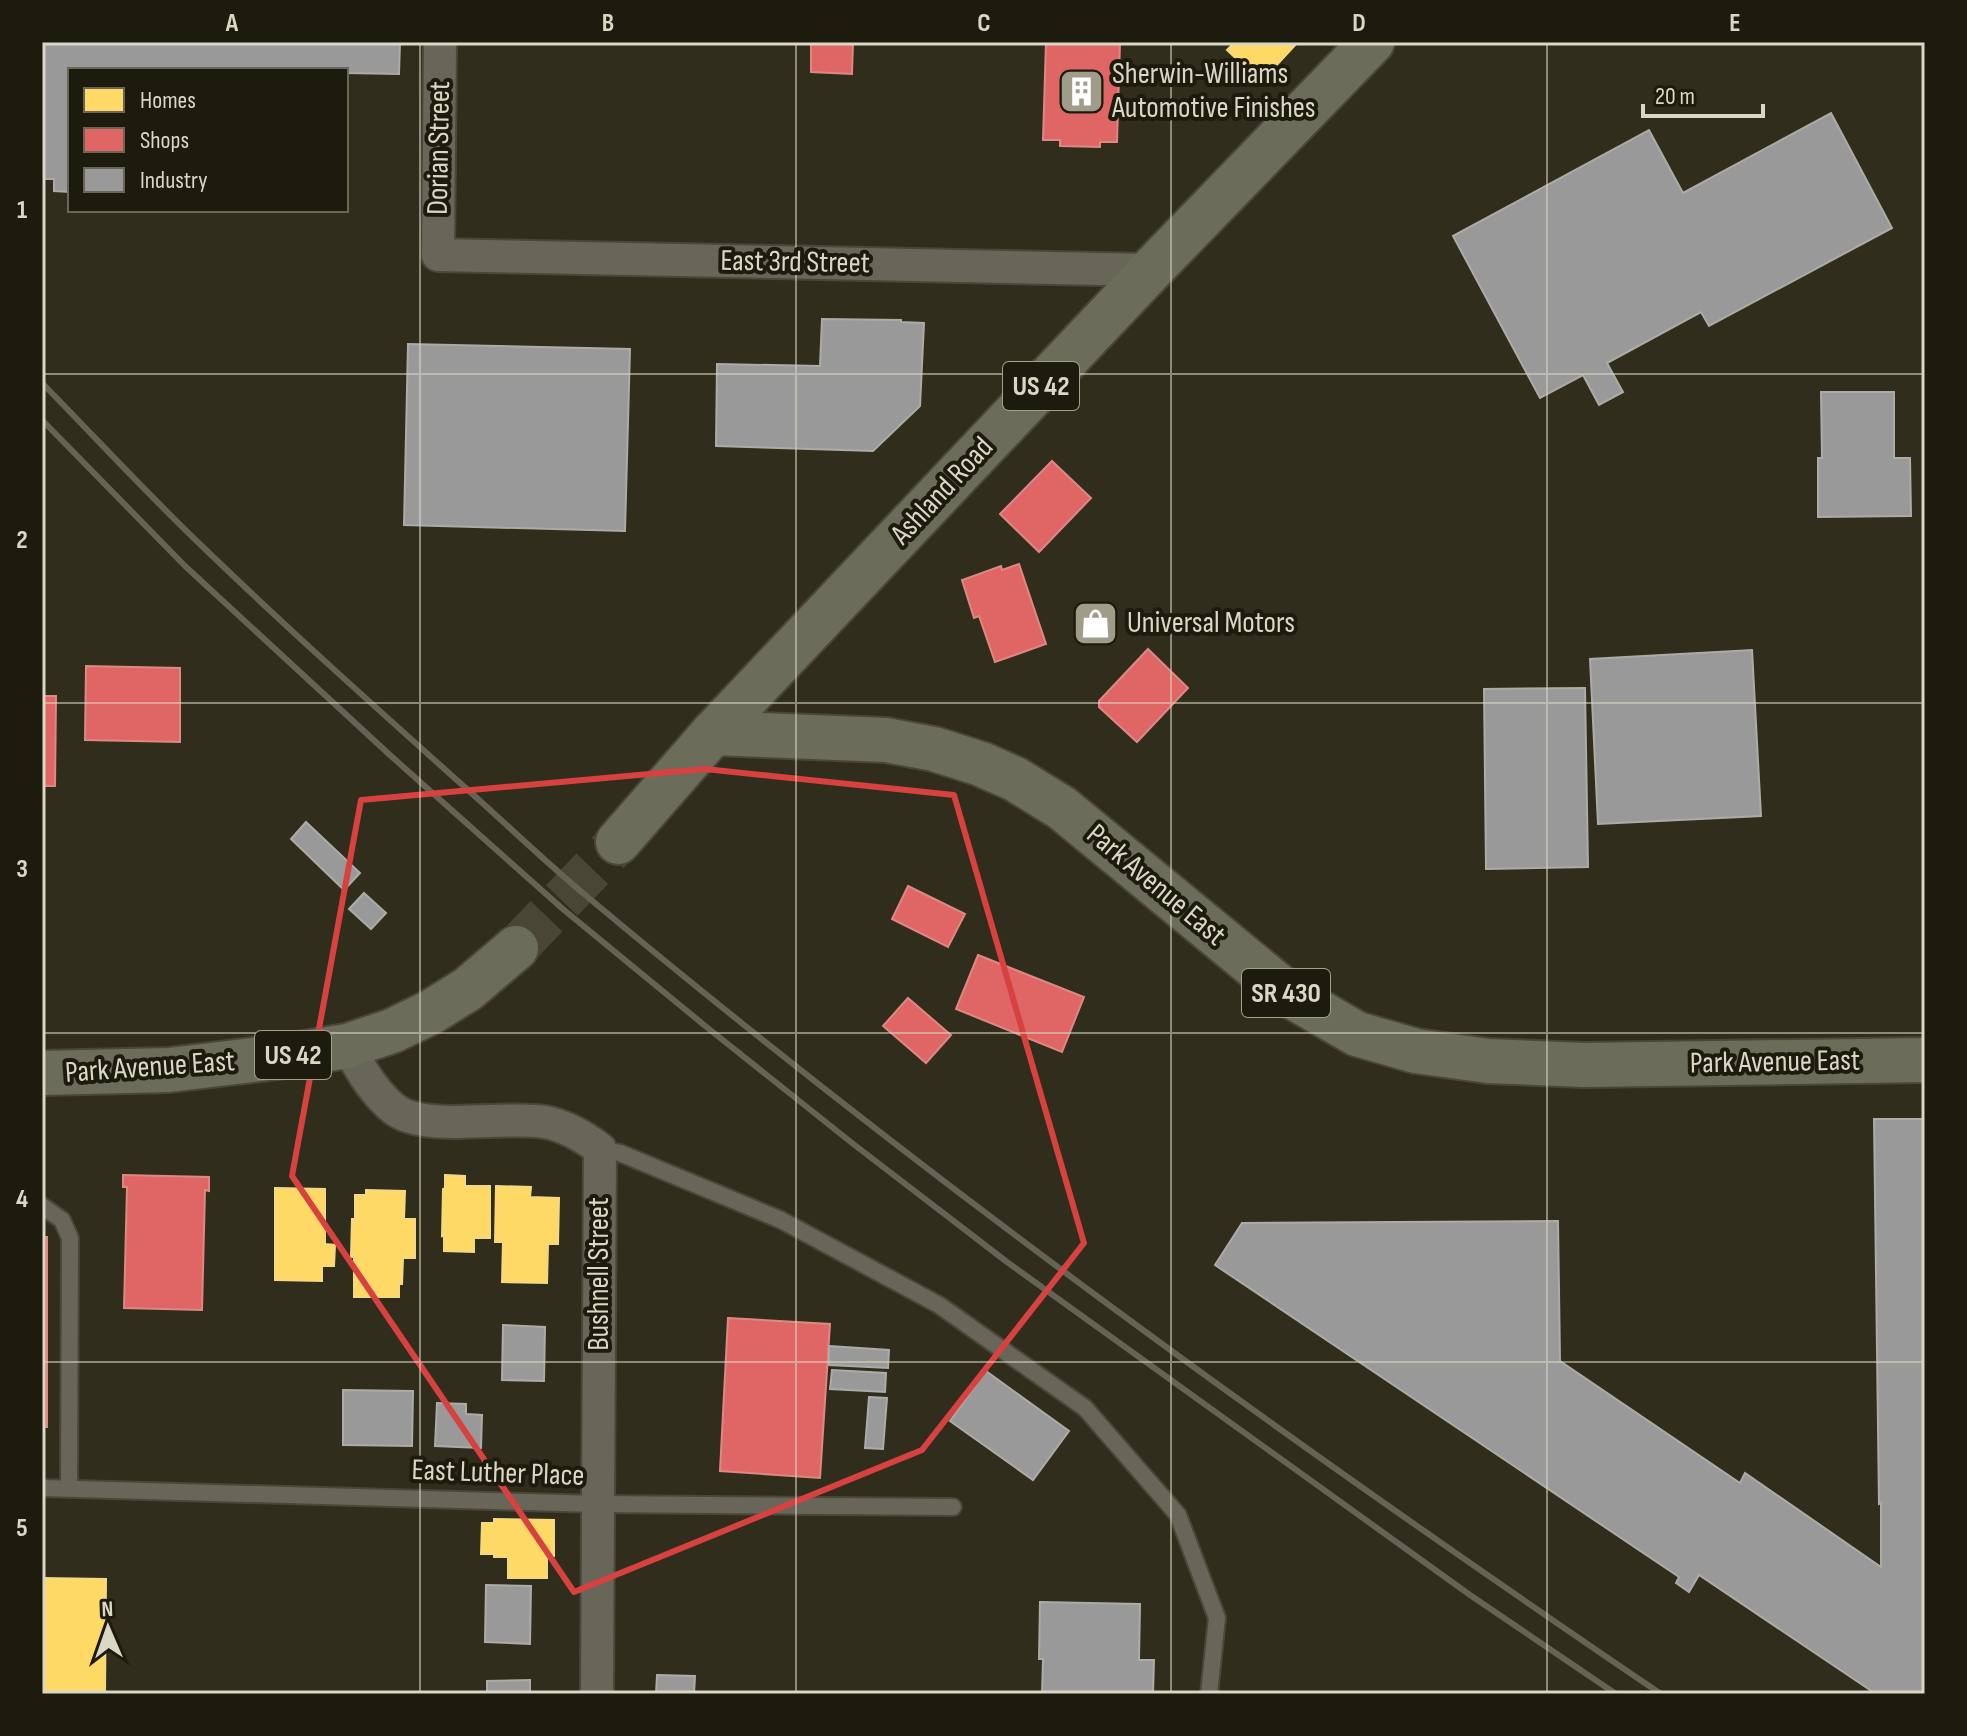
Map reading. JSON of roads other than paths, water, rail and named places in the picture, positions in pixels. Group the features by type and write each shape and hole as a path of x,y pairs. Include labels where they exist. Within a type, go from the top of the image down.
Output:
{"main road":[{"name":"Ashland Road","path":"713,733 1151,270 1372,42"},
{"name":"US 42","path":"618,842 713,733"},
{"name":"Park Avenue East","path":"713,733 886,740 934,749 1015,779 1062,808 1288,994 1357,1034 1416,1051 1488,1061 1584,1065 1925,1060"},
{"name":"Park Avenue East","path":"42,1073 169,1070 347,1046 392,1031 431,1012 468,989 516,948"}],"street":[{"name":"Dorian Street","path":"438,255 440,42"},
{"name":"East 3rd Street","path":"438,255 1151,270"},
{"path":"347,1046 374,1090 397,1111 422,1120 542,1122 564,1127 600,1149"},
{"name":"Bushnell Street","path":"597,1694 600,1149"}],"lane":[{"path":"600,1149 620,1153 649,1165 781,1220 821,1241 939,1305 1085,1408 1178,1515 1217,1618 1209,1694"},
{"path":"42,1206 62,1220 70,1238 69,1488"},
{"name":"East Luther Place","path":"42,1488 598,1504 953,1507"}],"tunnel":[{"path":"516,948 618,842"}],"railway":[{"path":"42,383 183,528 298,637 568,880 714,1000 845,1105 1112,1308 1385,1503 1661,1694"},
{"path":"42,420 185,566 391,756 564,910 704,1025 1007,1262 1470,1595 1616,1694"}],"place":[{"name":"Sherwin-Williams Automotive Finishes","path":"1081,91"},
{"name":"Universal Motors","path":"1096,623"}]}
